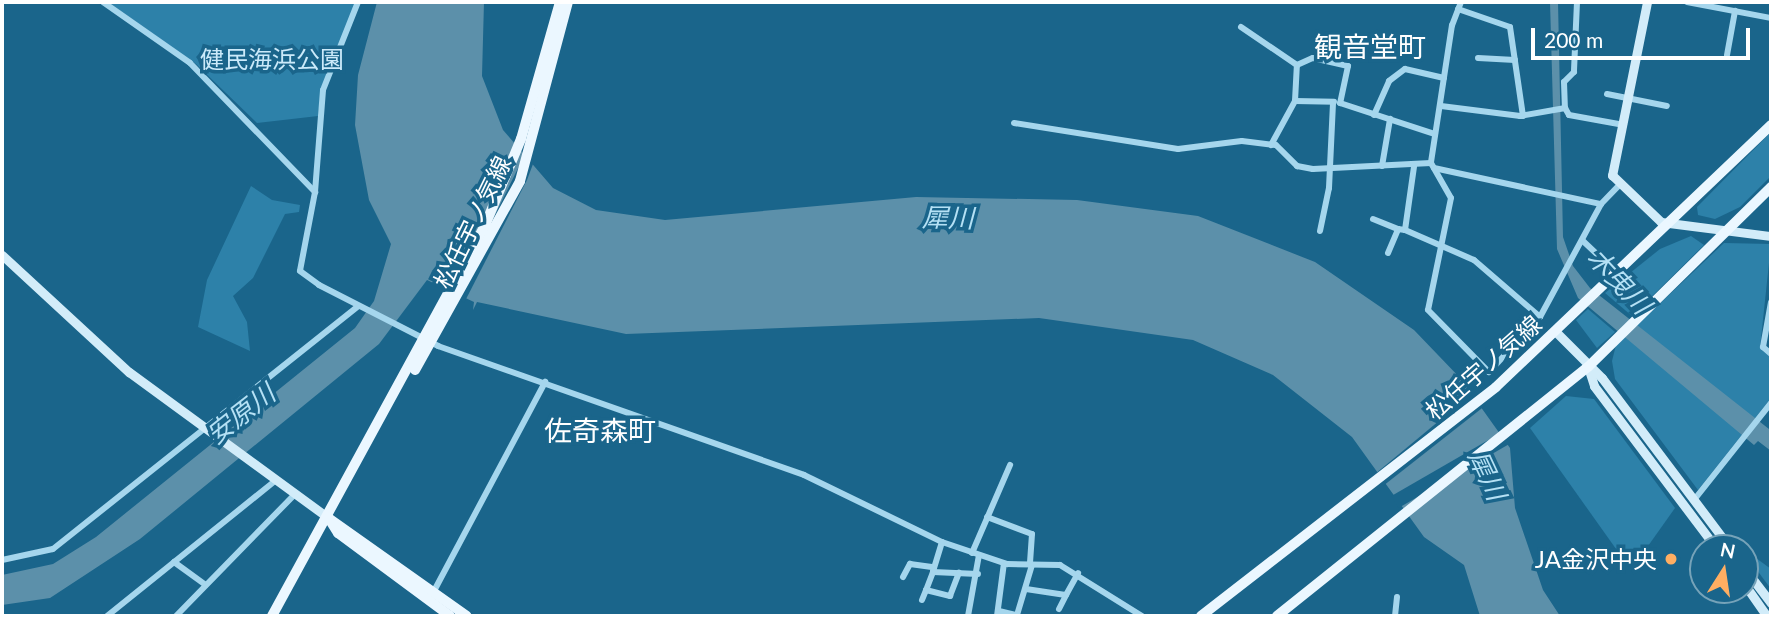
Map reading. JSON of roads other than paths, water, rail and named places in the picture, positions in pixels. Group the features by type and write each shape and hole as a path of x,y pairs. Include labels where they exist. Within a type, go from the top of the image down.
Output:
{"main road":[{"name":"松任宇ノ気線","path":"447,307 503,187 532,101 560,2"},
{"name":"松任宇ノ気線","path":"272,616 514,194 542,110 568,2"},
{"name":"松任宇ノ気線","path":"1201,616 1353,503 1496,387 1673,224 1771,125"},
{"path":"1277,616 1378,542 1588,367 1771,187"},
{"path":"327,517 467,616"},
{"path":"327,517 338,533 450,616"}],"street":[{"path":"103,2 190,63 315,192"},
{"path":"358,2 323,90 315,192 300,271 360,308 428,341 804,475 942,542 975,554 1004,563 1078,573 1142,616"},
{"path":"1561,109 1564,82 1574,72 1577,2"},
{"path":"1647,2 1612,175 1661,222 1727,233 1771,236"},
{"path":"1687,2 1771,18"},
{"path":"1523,116 1510,27 1460,5 1435,134 1433,166 1451,198 1428,310 1489,372 1540,317 1601,204 1621,183"},
{"path":"1727,54 1735,11"},
{"path":"1241,27 1297,65"},
{"path":"1297,65 1313,58 1348,66 1336,102 1330,170 1320,231"},
{"path":"1478,58 1515,60"},
{"path":"1271,145 1295,101 1297,65"},
{"path":"1374,115 1389,81 1405,69 1444,78"},
{"path":"1607,94 1667,106"},
{"path":"1295,101 1336,102 1435,134"},
{"path":"1441,106 1523,116 1561,109"},
{"path":"1561,109 1569,115 1624,125"},
{"path":"1382,166 1390,119"},
{"path":"1014,123 1178,149 1242,141 1271,145 1297,166 1330,170 1433,166 1601,204"},
{"path":"1388,253 1401,229 1414,167"},
{"path":"1373,219 1441,242 1540,317"},
{"path":"1583,241 1619,274"},
{"path":"2,255 129,372 327,517"},
{"path":"1771,302 1763,347 1771,354"},
{"path":"2,560 53,549 208,431 360,308"},
{"path":"1556,332 1588,367 1720,534"},
{"path":"1588,367 1594,386 1705,534"},
{"path":"434,591 545,382"},
{"path":"1694,500 1771,403"},
{"path":"968,616 978,574 975,554 987,517 1010,465"},
{"path":"108,616 275,481"},
{"path":"179,615 295,494"},
{"path":"987,517 1032,534 1031,565 1017,615 998,613 1004,563"},
{"path":"922,600 942,542"},
{"path":"174,562 206,585"},
{"path":"903,577 909,564 978,574"},
{"path":"926,590 950,596 959,573"},
{"path":"1059,609 1078,573"},
{"path":"1759,587 1771,603"},
{"path":"1026,589 1066,595"},
{"path":"1395,616 1397,597"}],"water":[{"name":"犀川","path":"377,2 484,2 482,76 503,130 553,188 596,210 665,220 916,197 1077,200 1198,216 1315,262 1414,330 1462,380 1471,375 1463,382 1510,448 1515,508 1543,590 1560,616 1480,616 1464,565 1424,537 1352,437 1273,375 1193,340 1039,318 626,334 477,302 473,310 474,302 427,280 379,344 140,539 50,598 2,605 2,575 53,564 96,537 355,328 374,301 391,244 369,200 355,125 358,75"},
{"path":"1550,2 1558,2 1563,237 1573,266 1590,288 1769,429 1771,451 1758,441 1754,445 1578,298 1557,249"}],"place":[{"name":"JA金沢中央","path":"1671,559"}],"district":[{"name":"観音堂町","path":"1370,46"},
{"name":"佐奇森町","path":"600,430"}],"park label":[{"name":"健民海浜公園","path":"272,59"}],"water label":[{"name":"木曳川","path":"1619,281"},
{"name":"安原川","path":"241,414"}]}
